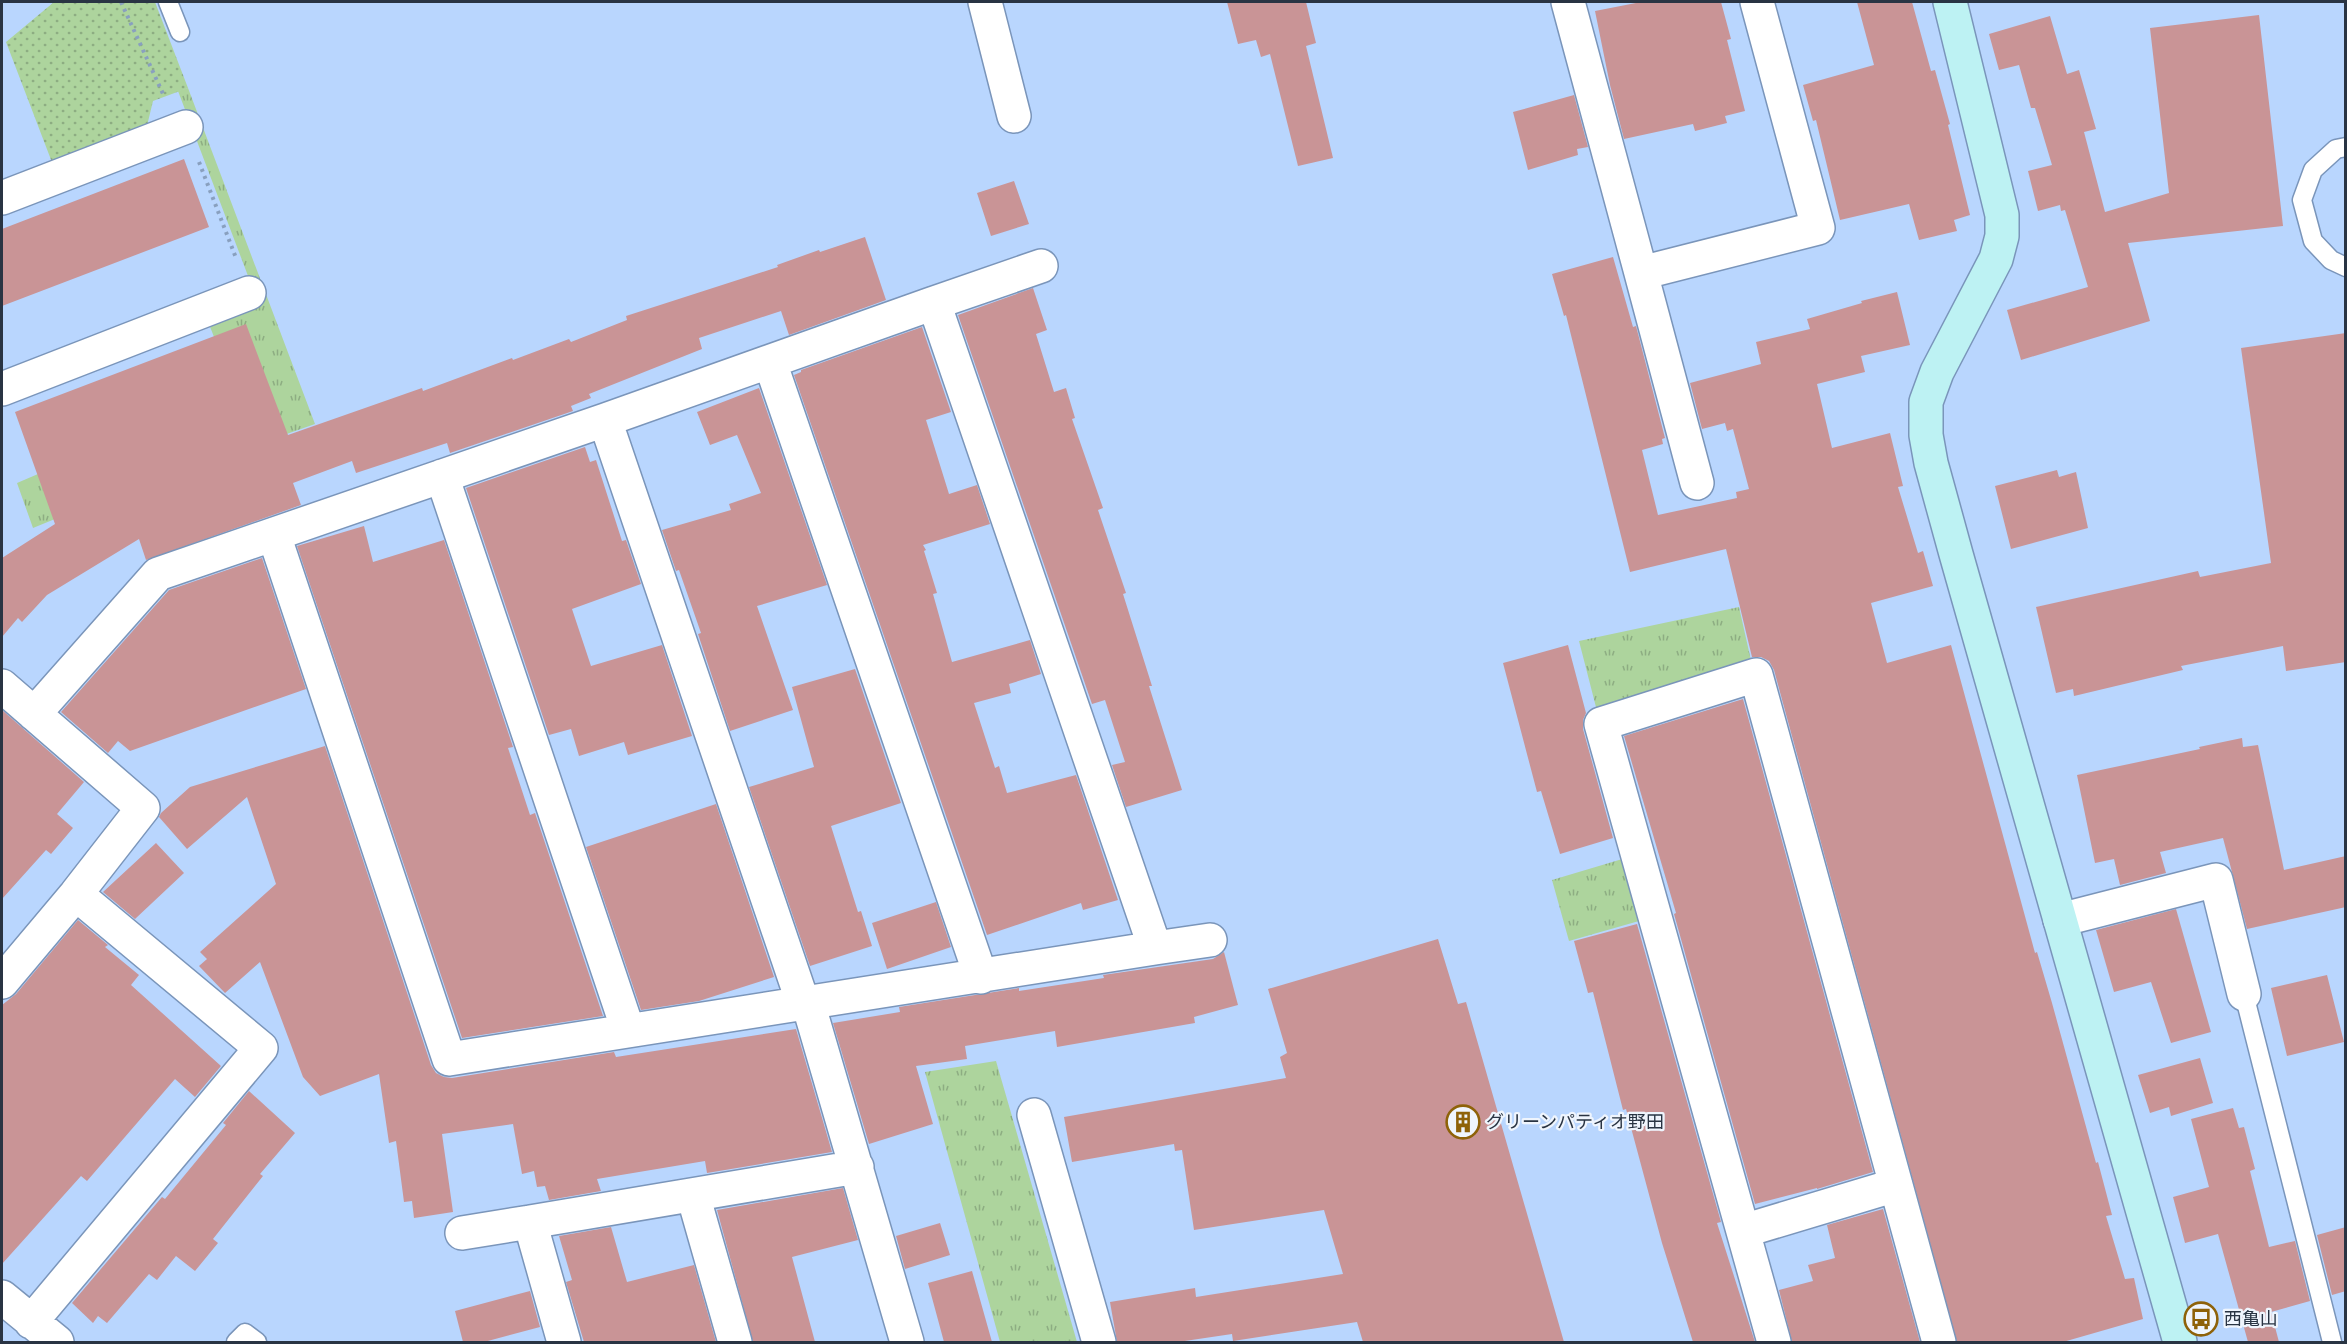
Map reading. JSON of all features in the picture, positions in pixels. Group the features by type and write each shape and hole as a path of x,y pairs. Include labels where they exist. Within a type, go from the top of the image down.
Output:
{"street":[{"path":"985,2 1014,116"},
{"path":"1568,2 1696,483"},
{"path":"1641,273 1818,228 1757,2"},
{"path":"1950,2 2002,215 2002,236 1996,259 1937,372 1926,402 1926,435 1953,542 2180,1342"},
{"path":"2,198 181,129"},
{"path":"34,714 158,574 605,420 1041,266"},
{"path":"2,388 249,293"},
{"path":"934,303 1155,948"},
{"path":"770,362 981,976"},
{"path":"605,420 806,1003 857,1167 906,1342"},
{"path":"442,476 628,1030"},
{"path":"274,535 449,1059 1210,940"},
{"path":"1774,1342 1601,724 1756,675 1939,1342"},
{"path":"2,686 143,808 76,894 2,982"},
{"path":"2060,920 2216,880 2244,994"},
{"path":"31,1322 261,1048 76,894"},
{"path":"1034,1115 1099,1342"},
{"path":"462,1233 857,1167"},
{"path":"1743,1231 1896,1185"},
{"path":"693,1195 735,1342"},
{"path":"530,1222 564,1342"},
{"path":"2,1297 57,1342"}],"lane":[{"path":"168,2 180,32"},
{"path":"2346,147 2336,149 2313,170 2302,200 2313,241 2331,260 2346,267"},
{"path":"2244,994 2332,1342"},
{"path":"236,1342 244,1333 257,1342"}],"path":[{"path":"121,2 181,129 249,293"}],"green space":[{"path":"54,2 155,2 188,88 153,101 146,130 53,165 6,42"},
{"path":"188,88 315,424 116,494 33,528 17,483 38,474 214,337 209,324 259,305 178,91"},
{"path":"1739,607 1752,665 1597,711 1579,641"},
{"path":"1629,857 1646,919 1569,941 1552,880"},
{"path":"996,1061 1077,1342 1000,1342 925,1072"}],"building":[{"path":"1227,2 1306,2 1316,43 1306,46 1333,158 1298,166 1270,54 1261,57 1256,40 1238,44"},
{"path":"1641,2 1721,2 1731,39 1727,40 1745,111 1725,116 1727,123 1695,131 1693,124 1624,139 1595,11"},
{"path":"1857,2 1912,2 1931,71 1935,70 1950,124 1948,125 1970,215 1954,220 1957,231 1919,240 1909,204 1840,220 1816,120 1813,121 1803,85 1874,65"},
{"path":"2259,15 2283,226 2128,243 2150,321 2021,360 2007,310 2088,287 2065,210 2061,211 2060,205 2038,211 2028,171 2052,165 2035,108 2031,108 2019,65 1999,70 1989,34 2050,16 2067,74 2079,70 2096,129 2084,132 2105,212 2169,193 2150,28"},
{"path":"1574,95 1588,147 1577,149 1578,155 1528,170 1513,112"},
{"path":"184,159 209,227 2,306 2,229"},
{"path":"1014,181 1029,224 991,236 977,193"},
{"path":"865,237 886,300 789,335 781,311 699,338 702,349 589,394 591,398 571,406 573,411 450,453 447,443 356,473 352,461 293,483 301,505 146,560 139,539 47,595 22,622 18,618 2,637 2,558 55,524 15,412 246,324 288,435 422,388 423,391 569,339 571,342 627,320 626,316 778,267 777,265 819,250 820,252"},
{"path":"1613,257 1633,327 1636,326 1665,438 1662,439 1663,444 1642,450 1658,515 1737,498 1736,492 1749,489 1733,429 1727,431 1725,423 1702,429 1690,383 1761,364 1756,342 1810,329 1807,319 1897,292 1910,345 1861,356 1865,372 1817,384 1832,448 1890,433 1903,486 1898,487 1918,553 1923,551 1933,586 1871,603 1887,663 1951,645 2035,953 2037,952 2052,1003 2096,1163 2098,1162 2112,1215 2106,1216 2125,1279 2134,1278 2143,1319 2063,1342 1957,1342 1774,670 1769,661 1761,657 1752,657 1726,549 1630,572 1566,315 1564,316 1552,274"},
{"path":"1033,288 1047,330 1036,334 1054,392 1066,388 1075,418 1072,419 1103,508 1098,510 1126,593 1123,594 1152,686 1149,686 1182,790 1126,807 1112,765 1125,762 1105,700 1092,704 958,315"},
{"path":"922,327 951,412 926,420 949,494 977,485 990,524 923,545 937,593 933,594 952,662 1030,640 1041,674 1009,684 1011,693 974,703 995,768 999,766 1007,793 1076,775 1118,900 1083,910 1081,903 987,935 794,375 801,370"},
{"path":"2346,333 2346,662 2286,671 2283,646 2181,666 2183,670 2074,696 2073,689 2056,693 2036,607 2198,571 2200,577 2271,563 2241,348"},
{"path":"759,388 827,585 757,606 793,710 730,731 698,634 701,633 662,530 731,510 729,504 761,493 737,435 710,445 697,412"},
{"path":"585,447 590,462 596,460 622,541 626,540 641,584 572,609 591,666 662,645 692,736 628,755 624,742 579,756 571,729 549,735 466,488"},
{"path":"2057,470 2059,477 2076,472 2088,528 2011,549 1995,486"},
{"path":"364,526 373,562 444,540 513,747 508,748 530,815 535,813 603,1016 462,1038 297,546"},
{"path":"262,558 306,689 130,751 118,741 108,753 61,712 169,590"},
{"path":"1568,645 1586,713 1583,729 1613,838 1560,854 1541,791 1537,792 1503,663"},
{"path":"855,669 901,803 831,826 858,912 861,911 872,946 810,966 749,787 814,767 792,687"},
{"path":"1743,699 1873,1172 1755,1204 1674,914 1676,913 1624,736"},
{"path":"2,710 84,782 57,814 73,828 51,854 46,850 2,899"},
{"path":"2242,738 2243,747 2258,745 2284,870 2346,856 2346,907 2247,929 2223,838 2160,852 2166,873 2120,885 2114,859 2095,863 2077,775"},
{"path":"325,746 431,1065 436,1073 452,1078 614,1052 616,1057 796,1029 832,1152 707,1173 705,1161 597,1179 601,1191 549,1200 545,1186 537,1187 534,1171 522,1174 513,1124 442,1134 453,1212 414,1218 412,1201 404,1202 396,1141 389,1143 379,1074 320,1096 303,1077 260,962 225,993 199,966 207,959 200,952 276,884 247,797 187,849 159,817 190,787"},
{"path":"716,804 774,977 699,1001 641,1010 586,847"},
{"path":"156,843 184,873 135,919 103,892"},
{"path":"936,902 951,947 887,969 872,923"},
{"path":"2176,909 2211,1032 2171,1043 2151,982 2114,992 2096,930"},
{"path":"78,920 108,945 105,947 139,975 131,985 221,1066 195,1097 175,1079 87,1181 81,1176 2,1264 2,1005 16,994"},
{"path":"1637,924 1721,1222 1717,1223 1755,1342 1693,1342 1662,1243 1626,1109 1623,1110 1593,992 1588,993 1574,941"},
{"path":"1438,939 1458,1004 1466,1002 1564,1342 1363,1342 1357,1322 1233,1341 1232,1334 1178,1342 1117,1342 1110,1302 1195,1288 1196,1297 1343,1274 1324,1210 1194,1230 1182,1150 1175,1151 1174,1144 1072,1162 1064,1117 1286,1078 1280,1057 1287,1053 1268,989"},
{"path":"1224,952 1238,1005 1194,1017 1195,1023 1057,1047 1055,1031 965,1046 967,1059 916,1066 933,1124 869,1144 833,1023 900,1012 899,1007 1019,988 1019,991 1104,978 1103,975 1213,959"},
{"path":"2327,975 2344,1042 2287,1056 2271,988"},
{"path":"2200,1058 2213,1103 2171,1116 2169,1107 2150,1113 2138,1075"},
{"path":"249,1091 295,1133 260,1174 263,1176 213,1239 218,1243 195,1271 176,1256 157,1280 149,1274 107,1323 98,1316 93,1323 72,1303 162,1197 165,1199 226,1125 223,1123"},
{"path":"2233,1108 2239,1128 2244,1127 2255,1169 2250,1171 2269,1247 2295,1241 2310,1301 2271,1312 2279,1342 2248,1342 2218,1234 2185,1243 2173,1197 2209,1187 2191,1119"},
{"path":"843,1188 858,1240 792,1257 815,1342 753,1342 717,1210"},
{"path":"1883,1209 1920,1342 1792,1342 1779,1290 1813,1281 1808,1265 1835,1258 1827,1225"},
{"path":"940,1223 950,1255 905,1269 896,1236"},
{"path":"611,1227 627,1282 694,1265 716,1342 584,1342 566,1282 572,1280 559,1236"},
{"path":"2346,1227 2346,1291 2332,1295 2317,1235"},
{"path":"972,1271 992,1342 944,1342 928,1283"},
{"path":"530,1291 540,1327 484,1342 463,1342 455,1311"}],"place":[{"name":"グリーンパティオ野田","path":"1463,1122"},
{"name":"西亀山","path":"2201,1319"}]}
